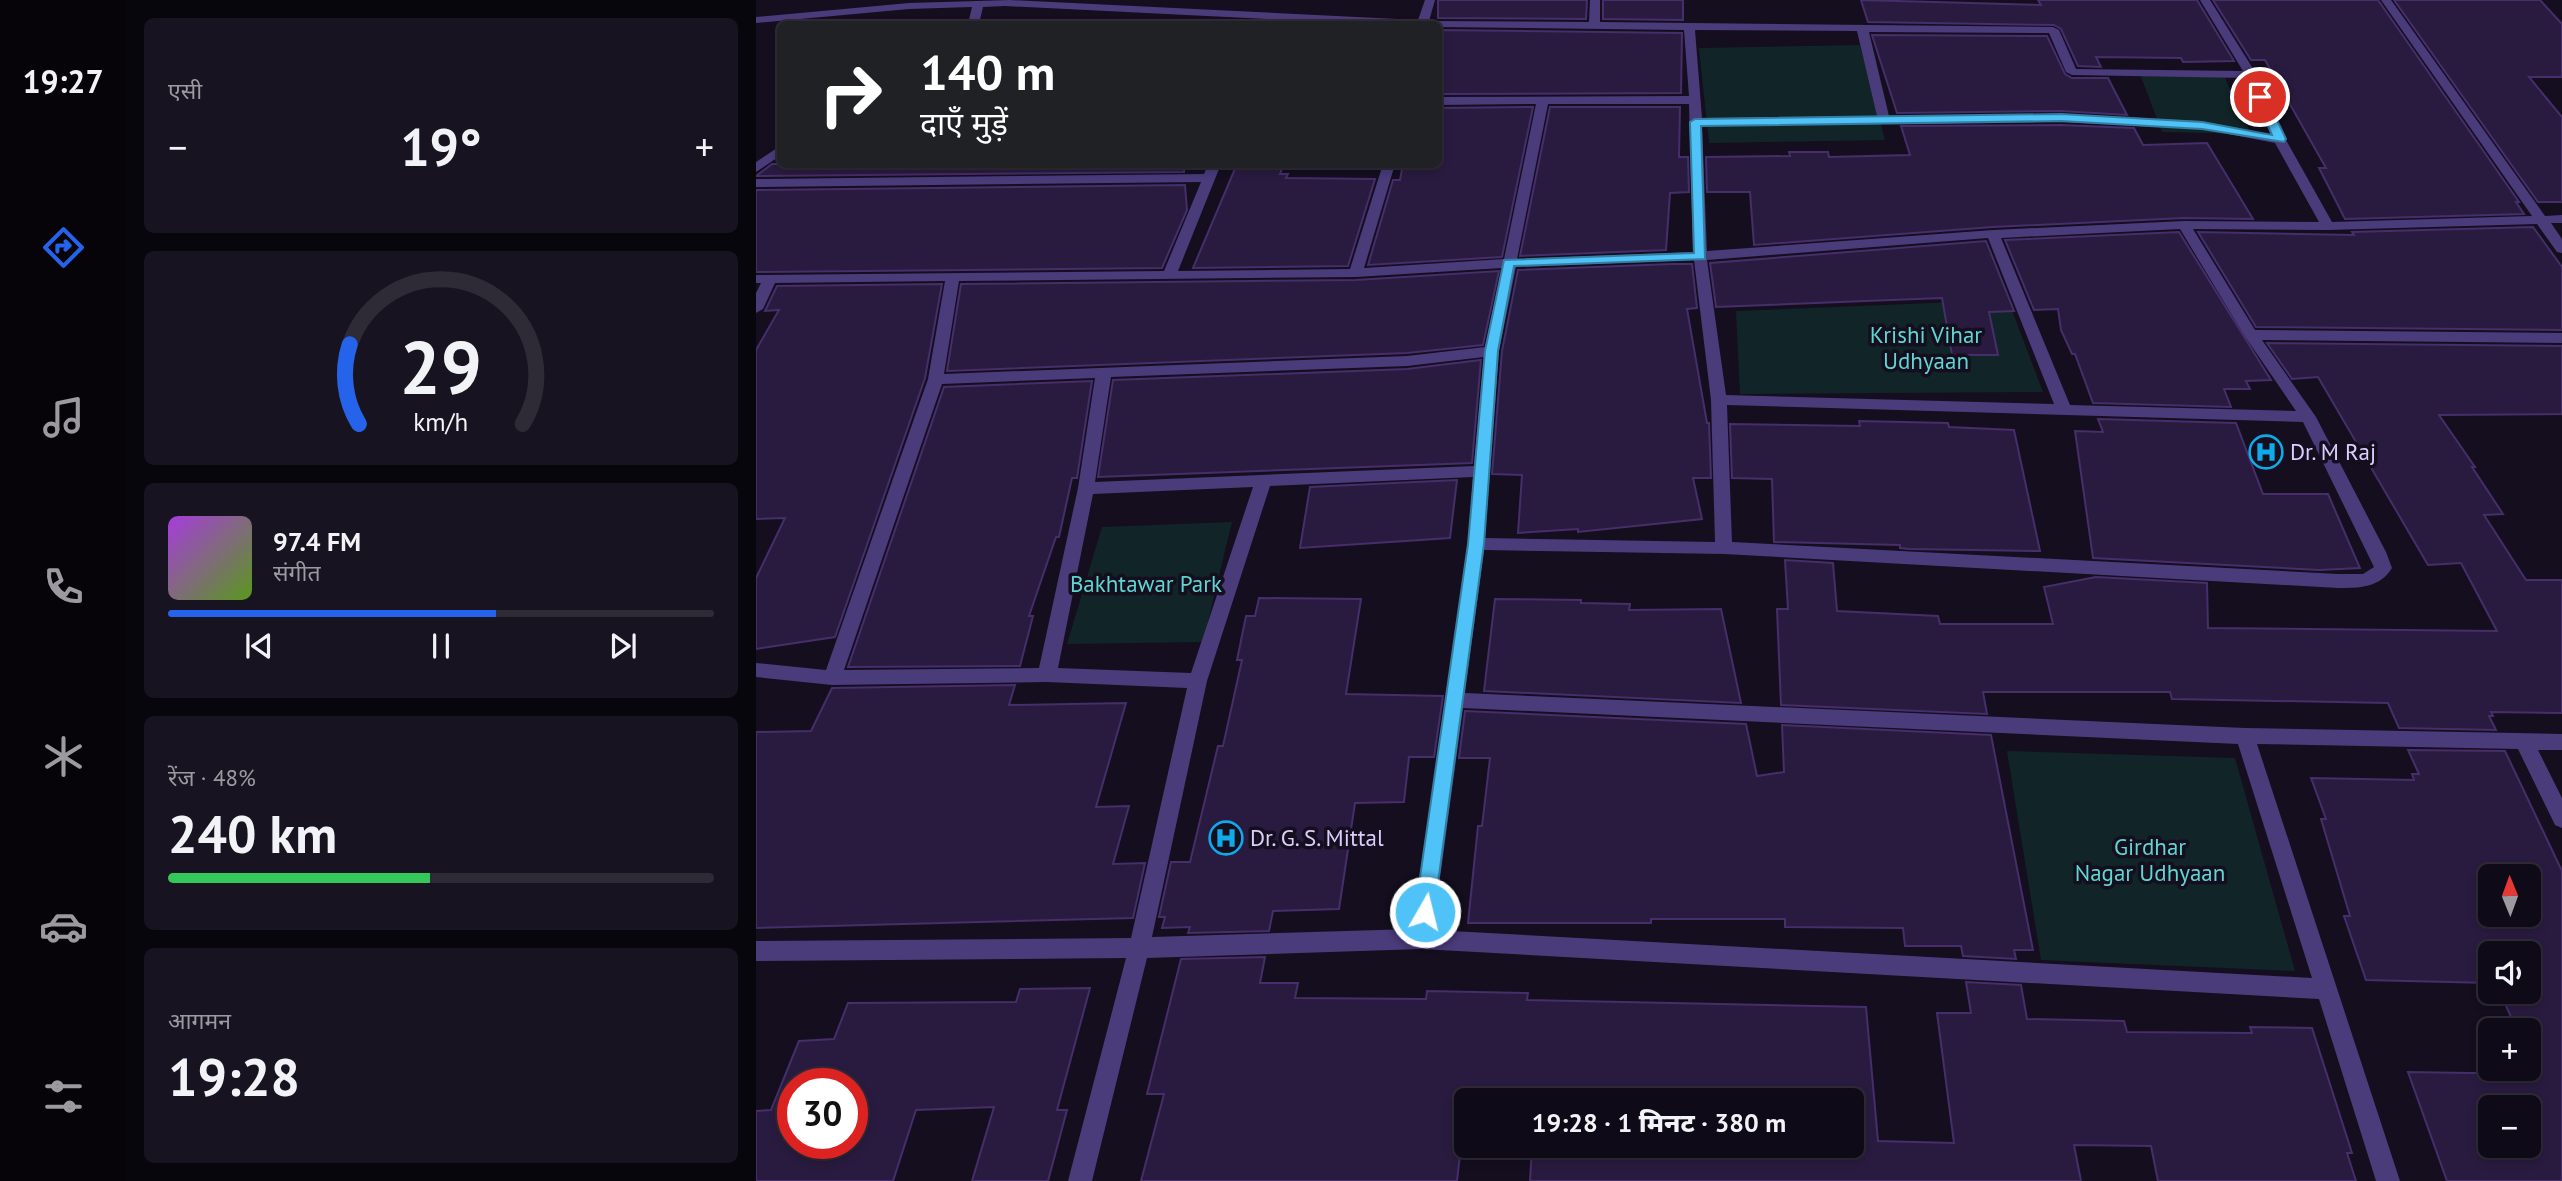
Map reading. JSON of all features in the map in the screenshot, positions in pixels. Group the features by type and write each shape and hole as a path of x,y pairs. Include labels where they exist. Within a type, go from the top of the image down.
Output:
{"street":[{"path":"1423,21 1430,0"},
{"path":"1594,24 1595,0"},
{"path":"2205,0 2251,75 2280,139 2328,226"},
{"path":"2386,0 2562,249"},
{"path":"756,20 853,9 1036,2 1110,9 1360,21"},
{"path":"975,21 978,4"},
{"path":"847,21 853,9"},
{"path":"1109,21 1110,9"},
{"path":"1442,24 2053,30 2072,72 2251,75"},
{"path":"1689,26 1695,100 1700,256 1719,400 1724,548"},
{"path":"1862,27 1884,121"},
{"path":"1442,101 1695,100"},
{"path":"1421,939 1476,544 1492,351 1542,102"},
{"path":"1695,122 2061,118 2202,125 2280,139"},
{"path":"756,168 777,152"},
{"path":"942,183 944,168"},
{"path":"1095,180 1096,168"},
{"path":"1356,273 1388,168"},
{"path":"756,183 1095,180 1212,171 1170,274"},
{"path":"756,309 763,278 1356,273 1509,263 1700,256 1993,234 2184,225 2328,226 2562,219"},
{"path":"1476,544 1724,548 2366,580 2378,575 2383,568 2308,417 2251,335 2184,225"},
{"path":"1993,234 2064,410"},
{"path":"832,678 936,379 953,277"},
{"path":"2251,335 2562,338"},
{"path":"936,379 1406,361 1492,351"},
{"path":"1047,675 1086,488 1104,371"},
{"path":"1719,400 2308,417"},
{"path":"1086,488 1483,471"},
{"path":"1080,1181 1139,948 1198,681 1263,481"},
{"path":"756,670 832,678 1047,675 1198,681"},
{"path":"1453,700 2245,736 2562,742"},
{"path":"2245,736 2388,1181"},
{"path":"2524,741 2562,819"},
{"path":"756,951 1139,948 1421,939 2325,989"}],"green space":[{"path":"1860,45 1885,140 1709,143 1699,48"},
{"path":"2140,74 2224,76 2251,134 2162,132"},
{"name":"Krishi Vihar Udhyaan","path":"2008,300 2043,392 1740,394 1736,311"},
{"name":"Bakhtawar Park","path":"1232,522 1203,642 1067,644 1102,527"},
{"name":"Girdhar Nagar Udhyaan","path":"2007,751 2235,758 2295,971 2041,960"}],"building":[{"path":"1438,0 1587,0 1586,19 1438,18"},
{"path":"1603,0 1683,0 1683,20 1603,19"},
{"path":"1861,0 2041,5 2038,0 2197,0 2234,61 2183,62 2181,58 2096,57 2101,67 2078,66 2061,29 2054,25 1868,22"},
{"path":"2213,0 2378,0 2519,202 2516,202 2524,214 2345,219 2319,168 2326,168 2265,60 2251,60"},
{"path":"2394,0 2540,0 2562,24 2562,77 2529,77 2562,117 2562,202 2538,202"},
{"path":"1442,30 1682,33 1681,93 1442,94"},
{"path":"1872,35 2047,36 2065,74 2072,78 2108,78 2127,115 2061,111 1897,113"},
{"path":"1533,107 1502,257 1368,265 1393,180 1400,180 1402,168 1442,168 1442,108"},
{"path":"1550,107 1680,107 1679,157 1688,157 1689,192 1670,193 1666,250 1520,256"},
{"path":"2061,125 2134,128 2143,145 2207,143 2253,219 2184,218 1993,227 1754,245 1750,192 1707,192 1706,157 1790,156 1789,152 1828,152 1829,157 1910,155 1901,126"},
{"path":"772,164 777,164 777,168 1184,168 1184,172 756,176"},
{"path":"1235,168 1282,168 1280,174 1288,174 1286,178 1375,179 1348,266 1193,268"},
{"path":"1185,185 1187,210 1162,268 756,272 756,190"},
{"path":"2533,227 2562,267 2562,330 2256,327 2198,232 2354,235 2352,232"},
{"path":"2179,232 2271,380 2246,381 2250,389 2224,389 2231,407 2093,403 2075,354 2072,354 2061,330 2058,309 2034,310 2005,240"},
{"path":"1986,241 2014,311 1989,312 1998,355 1952,355 1942,298 1716,307 1710,263"},
{"path":"1692,264 1697,308 1687,309 1709,423 1711,478 1693,478 1702,519 1578,532 1578,529 1518,533 1522,475 1492,474 1502,351 1518,270"},
{"path":"1499,271 1483,345 1407,353 947,371 961,284 1356,280"},
{"path":"942,284 925,378 835,637 756,649 756,578 785,518 756,519 756,350 779,310 765,311 777,286"},
{"path":"2267,343 2562,346 2562,414 2439,415 2503,514 2484,515 2526,580 2562,580 2562,713 2491,712 2493,716 2489,716 2496,730 2399,728 2388,703 2172,699 2170,692 1983,692 1987,714 1781,705 1777,609 1788,609 1785,560 1833,563 1837,611 1938,616 1940,624 2053,624 2044,587 2096,577 2207,583 2208,628 2497,631 2461,563 2428,565 2318,377 2292,379"},
{"path":"1481,360 1472,463 1098,477 1113,380 1407,369"},
{"path":"1092,381 1077,478 1072,478 1059,537 1056,537 1029,616 1033,616 1020,666 848,667 944,387"},
{"path":"2098,419 2236,423 2263,494 2328,494 2360,568 2319,570 2093,558 2075,431 2103,432"},
{"path":"1859,421 1948,423 1949,427 2014,430 2040,551 1909,549 1900,548 1900,545 1774,542 1772,479 1732,478 1730,424 1860,426"},
{"path":"1457,480 1450,538 1300,548 1310,487"},
{"path":"1259,598 1361,599 1346,694 1443,696 1434,757 1409,757 1404,802 1355,803 1339,909 1273,911 1269,931 1188,933 1190,927 1162,928 1165,917 1159,917 1171,862 1190,862 1218,746 1223,746 1242,660 1237,660 1246,616 1255,616"},
{"path":"1495,599 1581,600 1581,603 1630,604 1629,610 1721,609 1741,703 1484,691"},
{"path":"1015,685 1009,705 1126,703 1096,807 1129,806 1113,864 1145,863 1133,918 756,928 756,732 811,731 832,688"},
{"path":"1465,711 1746,724 1757,776 1784,772 1782,725 1991,735 2033,950 2014,950 2016,959 1963,956 1961,946 1905,946 1903,928 1785,927 1785,919 1651,919 1651,923 1468,923 1478,826 1482,826 1490,758 1459,758"},
{"path":"2408,750 2505,751 2562,871 2562,1181 2447,1181 2408,1072 2478,1073 2478,1081 2541,1081 2541,1018 2511,1018 2505,1004 2541,1004 2541,941 2478,941 2478,983 2366,980 2344,916 2350,916 2321,819 2326,819 2311,778 2414,780 2412,774 2419,774"},
{"path":"1265,957 1260,983 1298,983 1295,998 1426,999 1427,991 1528,993 1527,1000 1866,1007 1878,1141 1954,1143 1937,1013 1971,1013 1966,982 2021,985 2027,1019 2124,1021 2127,1032 2252,1033 2250,1027 2312,1028 2352,1153 2347,1153 2356,1181 2158,1181 2151,1146 2074,1145 2081,1181 1530,1181 1531,1158 1864,1158 1864,1088 1454,1088 1454,1158 1460,1158 1457,1181 1141,1181 1164,1094 1147,1094 1181,959"},
{"path":"1090,988 1057,1110 1067,1110 1048,1181 972,1181 994,1107 916,1110 893,1181 756,1181 756,1111 771,1110 777,1095 777,1159 868,1159 868,1068 788,1068 799,1041 834,1039 848,1003 1016,1002 1020,989"}],"place":[{"name":"Dr. M Raj","path":"2266,452"},
{"name":"Dr. G. S. Mittal","path":"1226,838"}],"route":[{"path":"1425,912 1476,544 1492,351 1509,263 1700,256 1695,122 2061,118 2202,125 2280,139 2260,97"}]}
